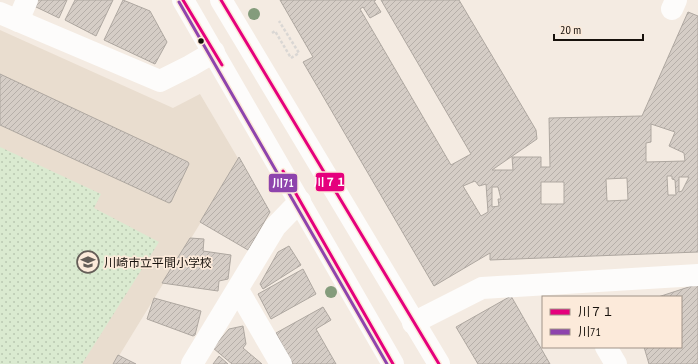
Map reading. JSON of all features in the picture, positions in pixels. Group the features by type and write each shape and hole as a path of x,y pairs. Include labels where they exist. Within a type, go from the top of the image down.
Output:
{"street":[{"path":"27,0 9,17 160,81 214,52"},
{"path":"183,0 393,364"},
{"path":"229,4 413,323 439,364"},
{"path":"192,364 275,227 300,201"},
{"path":"413,323 482,288 572,290 698,275"},
{"path":"238,290 281,364"},
{"path":"607,348 616,364"}],"path":[{"path":"276,31 291,58 298,53 279,21"}],"shaded area":[{"name":"川崎市立平間小学校","path":"0,30 173,108 200,94 239,160 114,364 0,364"}],"green space":[{"path":"0,147 101,194 94,208 159,242 82,364 0,364"}],"building":[{"path":"37,0 67,0 59,18 34,6"},
{"path":"75,0 113,0 96,36 65,20"},
{"path":"123,0 150,11 167,42 155,64 104,40"},
{"path":"280,0 376,0 374,1 381,12 370,18 363,7 360,9 451,165 471,154 381,0 459,0 536,130 537,139 492,170 513,170 512,157 541,157 541,167 550,167 549,118 642,116 688,12 698,16 698,252 490,260 490,253 434,286 303,62 313,57","holes":["651,124 675,132 669,146 684,153 685,161 646,162 646,143 651,142","667,176 672,176 672,179 675,180 676,195 668,195","679,177 689,177 682,191 679,192","627,178 628,200 607,201 606,179","475,181 479,186 486,184 488,212 481,216 463,186","541,182 564,182 564,204 541,204","492,187 498,187 501,199 498,199 499,206 492,207"]},
{"path":"0,74 188,162 189,164 171,202 169,203 0,125"},
{"path":"239,157 270,212 248,250 200,222"},
{"path":"190,238 204,239 203,251 231,255 228,279 219,281 218,291 162,283"},
{"path":"289,246 301,265 263,289 260,284 278,252"},
{"path":"303,269 316,294 271,319 258,294"},
{"path":"698,284 698,364 649,364 644,348 682,348 682,296 661,296"},
{"path":"511,296 550,364 478,364 456,327"},
{"path":"154,298 201,311 195,335 193,336 147,319"},
{"path":"323,307 331,320 316,329 336,364 293,364 276,333"},
{"path":"243,326 246,344 243,348 262,364 232,364 213,348 229,329"},
{"path":"118,355 136,364 113,364"},
{"path":"219,356 228,364 213,364"}],"transit line":[{"name":"川７１","path":"183,0 222,65"},
{"name":"川７１","path":"221,0 439,364"},
{"name":"川71","path":"179,2 387,364"},
{"name":"川７１","path":"283,171 393,364"}],"place":[{"name":"川崎市立平間小学校","path":"88,262"}]}
